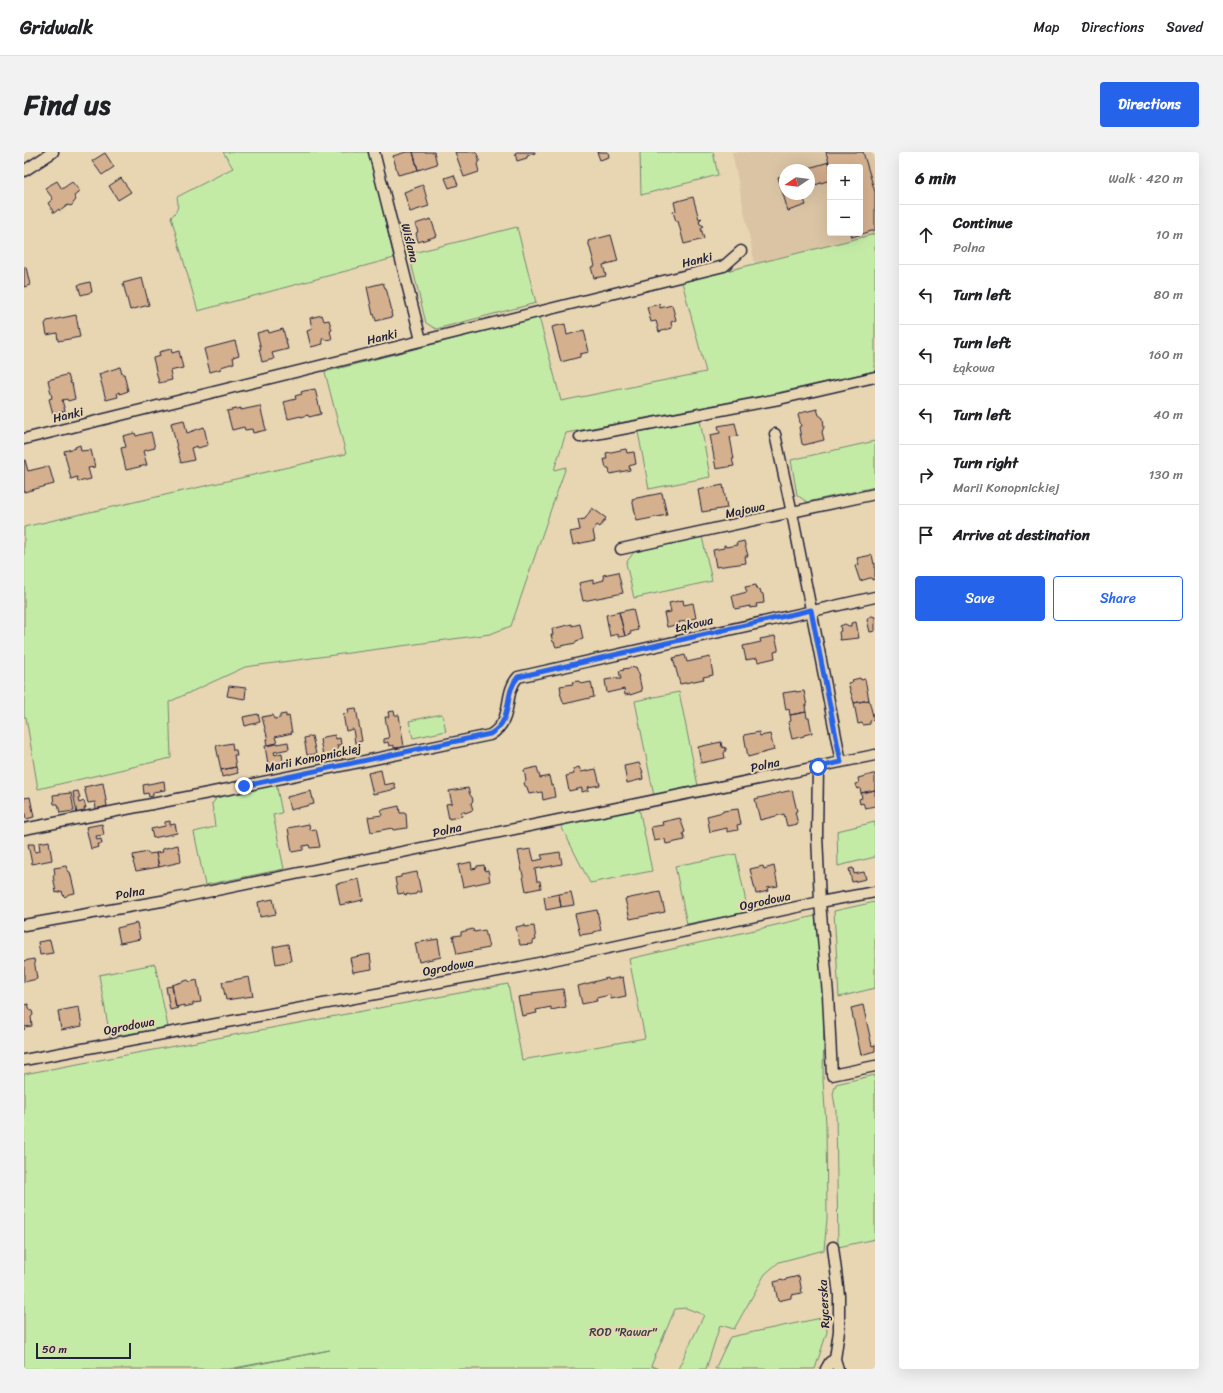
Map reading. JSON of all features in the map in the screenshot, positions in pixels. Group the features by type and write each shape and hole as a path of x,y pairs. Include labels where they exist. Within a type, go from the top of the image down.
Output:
{"street":[{"path":"24,171 52,152"},
{"name":"Wiślana","path":"374,152 421,340"},
{"name":"Hanki","path":"24,439 724,266 741,251"},
{"path":"580,437 779,399 875,377"},
{"path":"774,434 792,513 841,762"},
{"name":"Majowa","path":"621,549 875,494"},
{"name":"Łąkowa","path":"490,734 501,727 504,722 511,690 515,680 518,677 875,596"},
{"name":"Marii Konopnickiej","path":"24,829 221,791 490,734"},
{"name":"Polna","path":"24,924 181,898 875,755"},
{"path":"818,767 817,834 820,902 828,995 832,1074 875,1066"},
{"name":"Ogrodowa","path":"24,1060 520,967 820,902 875,892"},
{"name":"Rycerska","path":"833,1247 839,1295 839,1331 835,1359 838,1369"},
{"path":"826,1369 830,1362 835,1359"}],"shaded area":[{"path":"732,152 871,152 875,165 875,234 755,264"}],"green space":[{"path":"223,152 369,152 394,258 198,311 171,217 177,208 177,197 233,168"},
{"path":"640,152 713,152 718,175 641,195"},
{"path":"517,227 536,303 436,329 426,323 409,254"},
{"path":"875,234 875,371 777,393 566,433 554,470 566,467 511,626 490,634 245,667 169,702 171,758 38,789 26,717 24,717 24,527 346,454 325,372 539,317 561,401 706,372 682,282"},
{"path":"700,420 710,477 649,489 638,432"},
{"path":"875,441 875,487 807,502 797,495 791,460"},
{"path":"702,537 712,581 634,598 626,563 634,552"},
{"path":"679,692 698,786 654,796 635,701"},
{"path":"442,714 446,731 413,738 409,721"},
{"path":"276,783 282,813 273,815 284,869 205,885 194,832 215,827 212,804 218,796"},
{"path":"639,808 652,871 590,883 560,824"},
{"path":"875,822 875,857 838,866 837,831"},
{"path":"736,854 748,912 687,924 675,866"},
{"path":"875,902 875,988 839,997 834,911"},
{"name":"ROD \"Rawar\"","path":"815,916 823,990 824,1018 823,1080 826,1124 827,1219 824,1250 779,1262 765,1274 734,1329 720,1325 706,1369 678,1369 704,1315 686,1308 675,1309 651,1366 659,1369 234,1369 330,1350 229,1369 24,1369 24,1074 508,984 522,1060 645,1038 629,959"},
{"path":"155,964 168,1027 110,1037 99,975"},
{"path":"875,1075 875,1239 838,1247 836,1111 833,1094 836,1084"},
{"path":"826,1317 827,1332 815,1369 715,1369 730,1337"}],"building":[{"path":"406,152 413,152 418,170 398,175 393,156"},
{"path":"413,152 434,152 437,164 418,170"},
{"path":"455,152 475,152 479,159 479,163 477,164 479,172 464,177"},
{"path":"597,152 608,152 609,157 600,160"},
{"path":"826,152 863,152 875,192 875,230 863,234 863,164 829,164"},
{"path":"105,153 114,167 102,175 92,161"},
{"path":"515,153 535,153 527,156 527,158 517,161"},
{"path":"829,162 829,164 827,164 827,181 815,185 815,166"},
{"path":"454,175 458,185 449,188 445,178"},
{"path":"121,178 131,192 118,200 109,186"},
{"path":"57,181 62,189 72,182 79,192 74,196 76,200 71,206 68,205 60,211 59,209 54,213 48,203 53,199 45,188"},
{"path":"423,185 429,206 410,212 404,192"},
{"path":"693,197 699,219 702,218 699,221 700,224 704,226 701,228 704,239 684,244 678,221 676,221 673,212 676,211 674,202"},
{"path":"785,200 804,200 806,205 788,211"},
{"path":"431,219 437,236 418,242 416,233 418,232 415,224"},
{"path":"611,235 618,261 603,265 606,276 594,278 591,267 595,266 588,241"},
{"path":"24,267 26,267 30,285 24,287"},
{"path":"142,278 149,305 130,310 123,283"},
{"path":"90,282 92,292 81,295 78,285"},
{"path":"383,283 386,288 392,311 392,317 376,321 374,314 373,315 367,287"},
{"path":"660,304 660,308 672,305 676,320 671,322 672,328 659,332 656,321 651,322 647,307"},
{"path":"76,315 80,337 58,341 57,333 47,335 45,324 47,321"},
{"path":"322,315 324,321 329,320 332,330 330,331 332,339 325,340 324,338 322,339 323,344 311,347 307,331 312,329 310,318"},
{"path":"565,324 567,335 584,330 589,352 580,354 580,357 561,362 552,327"},
{"path":"283,329 288,349 272,353 274,359 262,362 259,349 261,349 257,333 268,330 269,333"},
{"path":"235,341 239,355 233,357 234,363 210,372 204,349"},
{"path":"171,349 172,353 179,351 183,368 170,371 172,380 159,383 153,358 160,356 159,352"},
{"path":"120,367 122,374 124,374 128,391 120,394 119,392 117,393 118,397 106,400 99,374"},
{"path":"68,375 71,384 72,383 75,399 68,401 67,399 62,400 65,411 53,414 49,399 52,398 48,380"},
{"path":"315,389 321,414 288,419 284,402 296,399 295,396 302,394 301,392"},
{"path":"260,406 266,430 253,433 252,429 245,430 244,427 232,430 227,411"},
{"path":"817,409 819,415 823,418 824,427 822,432 824,440 804,445 802,444 799,427 801,426 798,415 800,413"},
{"path":"184,420 187,433 204,427 208,445 198,448 197,446 191,448 194,460 181,463 171,423"},
{"path":"735,423 738,436 730,437 734,466 716,469 710,435 720,433 718,426"},
{"path":"151,432 155,448 143,451 147,465 126,470 121,448 126,447 123,436 135,433 136,436"},
{"path":"80,445 81,451 91,450 95,467 88,468 91,479 78,482 77,477 71,479 64,451 76,448 75,447"},
{"path":"626,449 627,453 634,452 636,464 629,466 630,470 610,474 609,468 606,468 604,459 607,459 606,453"},
{"path":"24,460 28,471 49,466 54,484 24,492"},
{"path":"723,485 727,508 702,512 698,490"},
{"path":"662,493 667,515 637,521 632,499"},
{"path":"592,508 606,518 600,527 597,525 593,531 595,540 573,545 570,532 580,530 578,520 585,519"},
{"path":"744,541 748,556 745,556 746,563 716,567 713,550 724,548 724,545 726,547 737,545 736,543"},
{"path":"872,555 874,564 875,563 875,579 872,580 872,578 870,578 860,581 855,566 859,565 857,558"},
{"path":"618,572 623,593 583,601 579,583 593,580 593,583 604,580 603,575"},
{"path":"756,585 757,590 760,589 761,593 763,594 764,603 756,604 757,607 750,608 750,606 735,609 732,596 747,592 745,587"},
{"path":"683,600 684,605 693,603 696,618 679,622 679,624 667,627 664,613 671,612 669,603"},
{"path":"633,609 638,630 630,632 631,634 625,636 619,612"},
{"path":"619,612 625,636 618,637 618,634 610,636 606,615"},
{"path":"870,616 875,617 875,631 870,632 867,620"},
{"path":"856,622 859,638 840,640 840,626 845,624 851,626 851,623"},
{"path":"572,624 572,626 580,624 583,639 576,641 576,643 556,647 551,635 553,635 552,629"},
{"path":"775,636 778,651 774,652 775,658 758,662 757,658 746,660 743,646 761,642 760,639"},
{"path":"685,655 687,662 710,657 713,675 703,677 704,679 680,684 673,658"},
{"path":"636,667 640,677 642,691 630,695 625,695 624,689 607,693 605,680 617,678 621,679 619,671"},
{"path":"860,678 861,680 865,679 869,700 854,703 848,683 853,682 852,680"},
{"path":"579,681 581,684 591,682 594,697 564,704 560,693 560,686 573,684 572,682"},
{"path":"229,686 246,688 245,699 227,696"},
{"path":"804,691 807,706 805,706 806,712 790,715 789,709 786,710 783,693"},
{"path":"869,700 874,720 870,721 870,724 858,724 854,703"},
{"path":"356,708 362,741 355,743 353,729 346,731 343,714 349,713 348,709"},
{"path":"394,711 395,715 399,715 404,747 394,748 394,745 389,746 388,742 384,743 384,739 389,738 385,717 389,717 388,712"},
{"path":"806,712 807,718 809,718 812,733 792,739 788,722 791,721 790,715"},
{"path":"258,714 260,722 245,726 243,717"},
{"path":"286,714 286,717 289,716 292,733 275,737 277,743 267,745 266,740 268,740 262,717 273,715 274,719 280,718 280,715"},
{"path":"759,732 760,736 770,734 774,750 748,757 744,735"},
{"path":"335,735 336,739 340,738 341,745 337,745 339,757 342,756 343,761 331,763 330,759 324,760 320,740 323,737"},
{"path":"312,736 316,754 307,755 304,738"},
{"path":"288,742 289,749 274,752 275,755 282,753 283,763 268,764 265,746"},
{"path":"721,742 722,747 726,748 724,753 725,758 701,763 698,747"},
{"path":"232,743 233,750 236,750 237,755 234,755 236,767 221,770 216,746"},
{"path":"639,763 643,772 643,779 627,783 624,766"},
{"path":"236,767 238,773 222,777 221,770"},
{"path":"537,767 540,778 549,776 551,785 553,785 555,797 543,800 542,792 529,794 524,783 526,781 524,770"},
{"path":"579,767 581,772 596,769 600,785 588,787 589,790 582,792 582,788 569,791 566,776 574,774 573,769"},
{"path":"381,770 384,785 394,783 396,789 373,794 368,773"},
{"path":"875,774 875,790 861,793 860,788 857,789 855,784 859,783 858,778"},
{"path":"164,781 165,790 153,792 153,796 149,797 148,793 144,794 143,785"},
{"path":"103,783 107,806 96,809 95,802 88,803 84,787"},
{"path":"468,788 473,801 471,803 473,810 465,813 461,812 462,816 449,819 446,804 452,803 449,791"},
{"path":"792,790 797,811 795,812 798,824 787,826 784,814 760,820 755,799"},
{"path":"875,790 875,806 865,808 863,803 860,804 859,799 862,798 861,793"},
{"path":"78,791 80,798 78,799 79,803 84,801 86,808 84,808 85,813 77,814 73,792"},
{"path":"311,791 314,804 290,810 287,797"},
{"path":"71,793 74,811 60,813 58,804 54,804 53,795"},
{"path":"30,797 34,817 26,819 24,798"},
{"path":"399,806 400,813 406,814 407,828 393,830 392,828 371,832 368,817 382,815 381,810"},
{"path":"738,809 741,824 737,825 738,830 727,832 727,828 710,832 707,816 723,811"},
{"path":"680,818 685,832 683,833 685,840 666,844 665,839 654,841 651,827 663,825 662,822"},
{"path":"170,821 170,825 175,824 177,833 153,838 151,829 165,826 165,822"},
{"path":"102,824 104,835 96,836 97,840 101,839 102,844 98,844 99,847 91,849 86,827"},
{"path":"309,824 310,830 316,829 320,847 310,848 309,845 303,846 303,850 292,852 288,828"},
{"path":"49,841 52,860 32,864 28,844 34,844 35,852 40,851 39,843"},
{"path":"178,845 181,862 159,867 156,853 163,852 162,849"},
{"path":"531,849 534,861 543,859 541,855 560,852 562,864 535,869 537,881 540,881 541,888 526,891 518,851"},
{"path":"148,852 149,854 156,853 159,867 136,871 133,862 133,855"},
{"path":"471,862 472,869 477,868 477,866 484,865 485,871 488,870 490,881 463,887 458,865"},
{"path":"66,866 68,872 70,872 75,893 69,894 65,897 62,891 56,893 53,875 55,875 54,868"},
{"path":"763,866 764,869 774,866 778,886 767,888 768,891 756,894 750,869"},
{"path":"853,868 854,874 864,872 866,879 852,882 849,869"},
{"path":"417,872 421,892 410,895 405,895 404,893 398,894 395,878 401,877 401,875"},
{"path":"359,879 363,900 340,905 336,884"},
{"path":"571,892 574,905 561,907 559,894"},
{"path":"660,892 665,912 630,919 625,899"},
{"path":"559,894 561,907 546,910 544,897"},
{"path":"273,899 276,914 260,917 258,902"},
{"path":"597,910 601,930 594,933 580,935 575,914"},
{"path":"137,923 140,939 120,943 117,928"},
{"path":"525,925 525,927 534,926 536,940 533,941 533,944 520,945 516,927"},
{"path":"473,929 474,932 485,930 489,948 457,954 453,936 461,935 461,932"},
{"path":"438,939 441,957 419,962 415,943"},
{"path":"50,940 53,953 40,955 38,942"},
{"path":"288,944 291,961 276,964 273,947"},
{"path":"370,954 372,969 353,972 350,958"},
{"path":"34,959 37,979 24,982 24,961"},
{"path":"249,977 253,996 226,1000 222,982"},
{"path":"623,977 626,996 611,999 610,995 596,998 597,1001 582,1004 578,986 608,978 609,980"},
{"path":"188,980 190,982 197,980 201,1002 193,1003 193,1005 184,1007 184,1005 176,1007 172,985"},
{"path":"172,986 176,1007 177,1006 178,1008 170,1010 166,987"},
{"path":"563,989 566,1007 551,1010 551,1007 536,1010 537,1013 522,1016 518,997 533,995 532,993"},
{"path":"28,1004 33,1015 31,1017 32,1026 24,1027 24,1005"},
{"path":"863,1005 872,1046 875,1045 875,1051 861,1055 851,1008"},
{"path":"79,1007 82,1026 61,1030 58,1011"},
{"path":"799,1276 802,1293 791,1295 791,1298 778,1301 774,1282"}],"route":[{"path":"244,786 490,734 501,727 504,722 511,690 515,680 518,677 811,610 841,762 818,767"}]}
